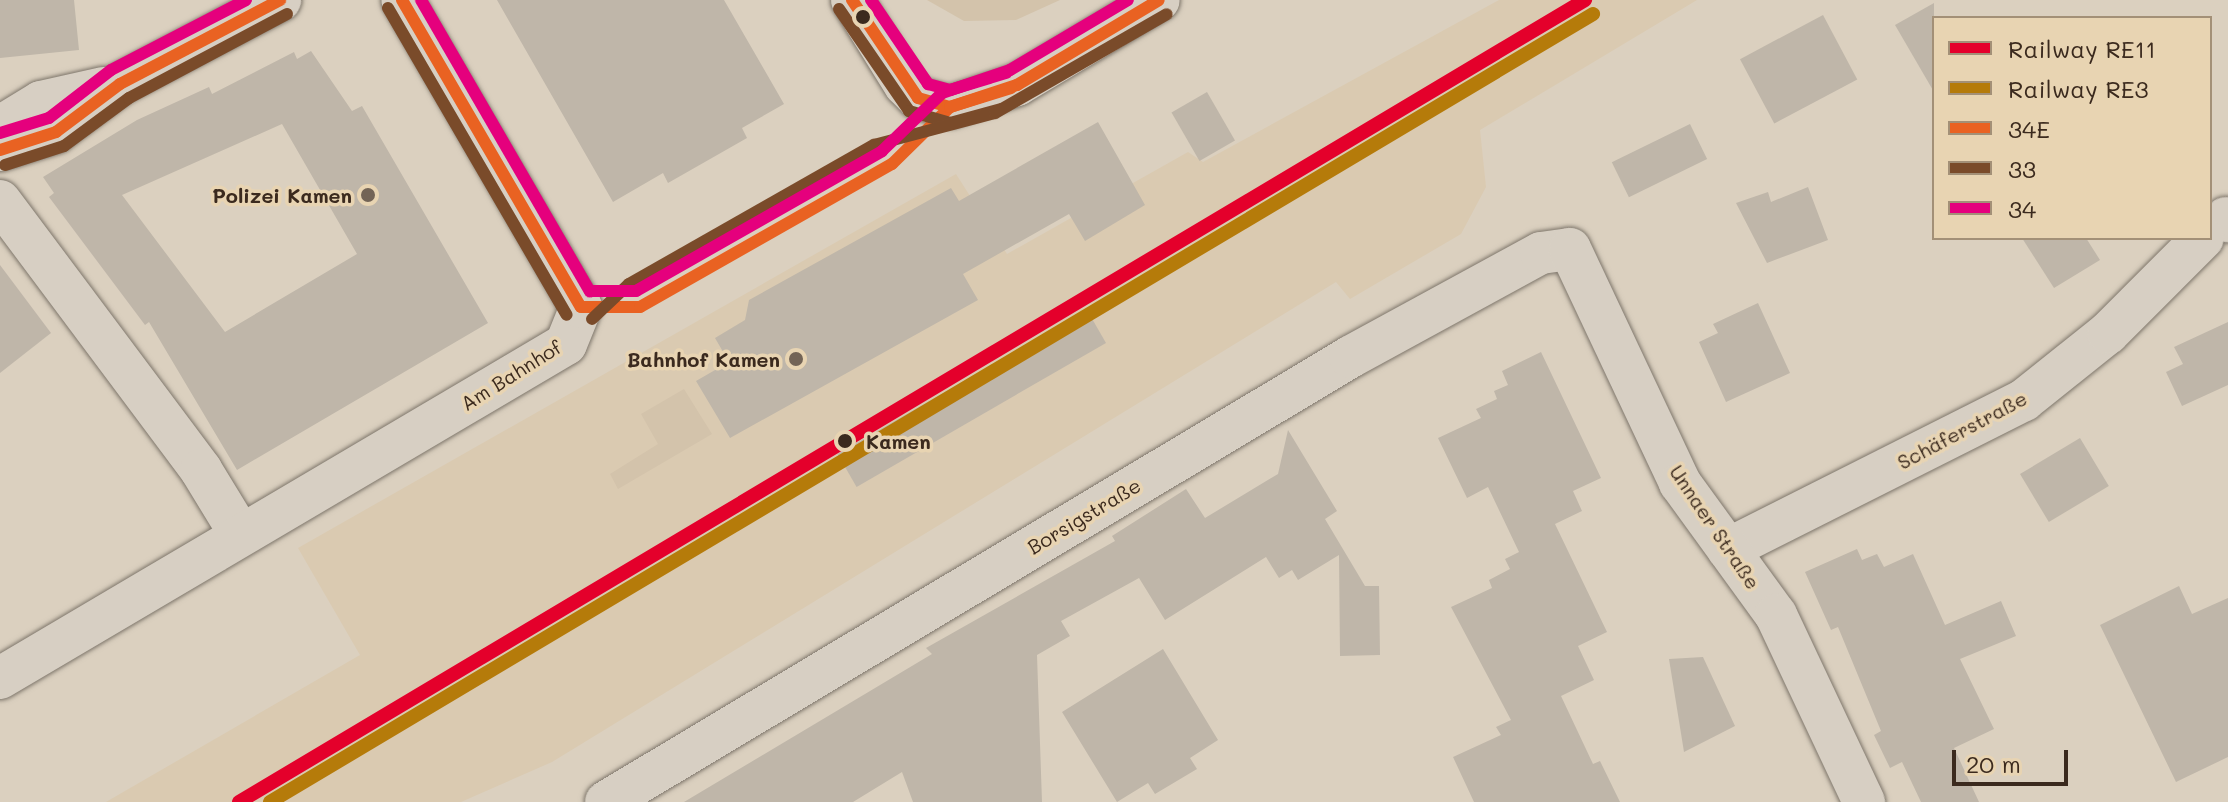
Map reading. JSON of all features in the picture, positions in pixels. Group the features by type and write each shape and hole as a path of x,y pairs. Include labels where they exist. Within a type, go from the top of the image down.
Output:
{"street":[{"path":"0,150 56,132 120,84 280,0"},
{"name":"Am Bahnhof","path":"0,678 566,344 581,307 402,0"},
{"path":"852,0 905,85 918,98 950,107 1017,85 1159,0"},
{"path":"0,127 41,102 120,84"},
{"path":"0,201 201,470 240,534"},
{"name":"Schäferstraße","path":"1728,549 2024,400 2108,333 2204,240"},
{"name":"Unnaer Straße","path":"1570,249 1680,483 1776,615 1864,802"},
{"name":"Borsigstraße","path":"606,802 1350,357 1541,253 1570,249"}],"shaded area":[{"path":"927,0 1060,0 1016,20 964,21"},
{"path":"1499,0 1697,0 1480,130 1486,187 1461,234 1350,299 1336,282 552,762 461,802 106,802 360,655 298,548 956,174 1007,254 1188,152 1203,162"},
{"path":"684,389 712,434 618,489 610,474 658,444 641,414"}],"building":[{"path":"0,0 74,0 79,50 0,58"},
{"path":"497,0 724,0 784,104 742,128 747,138 668,183 663,173 613,202"},
{"path":"1934,3 1932,89 1895,25"},
{"path":"1823,15 1857,79 1774,124 1740,59"},
{"path":"311,51 352,111 362,106 488,323 237,470 149,322 145,325 49,197 54,193 43,177 137,120 209,87 212,94 294,52 297,59","holes":["282,124 357,254 225,332 122,195"]},
{"path":"1207,92 1235,140 1199,161 1171,112"},
{"path":"1098,122 1145,205 1085,241 1069,214 963,274 978,300 730,438 696,381 729,362 715,338 745,320 749,300 951,188 959,201"},
{"path":"1690,124 1707,159 1629,197 1612,162"},
{"path":"1808,187 1828,240 1767,263 1736,203 1768,192 1771,202"},
{"path":"2023,240 2087,240 2100,260 2054,288"},
{"path":"0,265 51,333 0,373"},
{"path":"1758,303 1790,373 1726,402 1699,342 1718,333 1713,324"},
{"path":"1087,310 1106,343 857,487 838,454"},
{"path":"2228,322 2228,385 2182,406 2166,372 2183,364 2174,347"},
{"path":"1541,352 1601,478 1573,491 1582,511 1555,524 1607,632 1578,646 1594,680 1561,696 1593,764 1600,761 1620,802 1474,802 1453,757 1501,735 1496,727 1511,720 1451,607 1492,588 1489,580 1510,569 1505,559 1519,552 1488,487 1467,498 1438,438 1481,418 1476,409 1497,399 1494,391 1508,385 1502,371"},
{"path":"1288,430 1337,511 1325,519 1365,586 1379,586 1380,655 1340,656 1339,555 1298,580 1292,570 1279,578 1266,557 1165,620 1139,578 1061,621 1070,636 1037,655 1042,802 913,802 902,772 853,802 684,802 932,654 926,648 1115,541 1112,536 1186,489 1205,518 1278,474"},
{"path":"2080,438 2109,486 2049,522 2020,474"},
{"path":"1857,549 1862,560 1877,554 1884,567 1913,554 1945,625 2001,601 2016,636 1960,659 1994,729 1954,748 1979,802 1921,802 1902,762 1890,768 1874,735 1881,731 1838,627 1831,630 1805,572"},
{"path":"2179,586 2192,614 2228,598 2228,757 2176,782 2100,625"},
{"path":"1163,649 1218,740 1190,758 1197,769 1155,794 1148,783 1117,802 1062,712"},
{"path":"1703,657 1735,726 1684,752 1669,659"}],"rail line":[{"name":"RE11","path":"239,802 1585,0"},
{"name":"RE3","path":"270,802 1593,14"}],"transit line":[{"name":"34","path":"0,133 49,118 111,70 246,0"},
{"name":"34E","path":"0,150 56,132 120,84 280,0"},
{"name":"34E","path":"402,0 581,307 640,307 892,164 950,107 1017,85 1159,0"},
{"name":"34","path":"421,0 590,291 636,291 882,151 942,93 1010,70 1128,0"},
{"name":"34E","path":"852,0 918,98 950,107 1011,88"},
{"name":"34","path":"871,0 928,84 950,90 1006,73"},
{"name":"33","path":"388,8 567,315"},
{"name":"33","path":"839,9 909,111 950,123 1001,109"},
{"name":"33","path":"5,165 64,146 129,98 287,14"},
{"name":"33","path":"592,319 629,284 874,145 995,113 1167,14"}],"place":[{"name":"Polizei Kamen","path":"368,195"},
{"name":"Bahnhof Kamen","path":"796,359"},
{"name":"Kamen","path":"845,441"}]}
